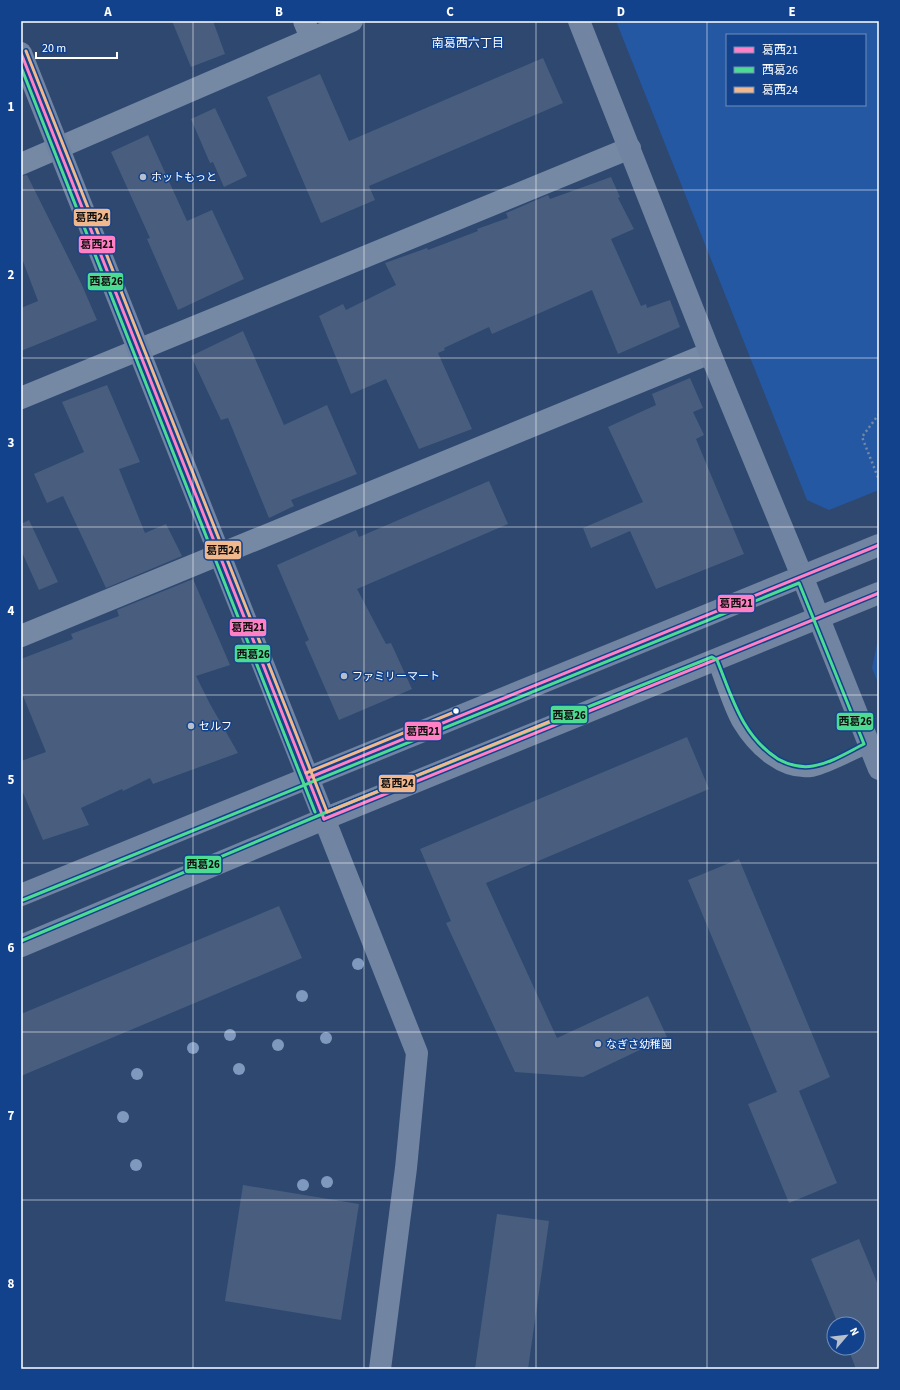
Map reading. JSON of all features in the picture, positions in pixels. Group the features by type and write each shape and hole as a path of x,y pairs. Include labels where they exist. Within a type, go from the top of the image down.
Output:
{"street":[{"path":"21,164 59,148 307,30 352,21"},
{"path":"579,21 710,353 802,576 879,769"},
{"path":"21,53 417,1053 406,1168 380,1369"},
{"path":"21,398 630,148"},
{"path":"21,636 710,353"},
{"path":"21,895 879,545"},
{"path":"21,946 324,819 713,662 879,593"}],"lane":[{"path":"713,662 738,724 760,752 776,764 794,771 814,771 870,747"}],"path":[{"path":"879,414 862,438 879,480"}],"shaded area":[{"path":"616,21 879,21 879,490 829,510 807,500"},
{"path":"879,643 879,685 872,668 877,644"}],"building":[{"path":"172,21 213,21 225,54 191,67"},
{"path":"543,58 563,103 369,186 375,200 321,223 267,97 320,74 349,141"},
{"path":"215,108 247,176 224,187 213,162 210,163 191,119"},
{"path":"148,135 187,221 212,210 244,279 178,310 147,239 150,238 111,152"},
{"path":"27,175 81,283 97,320 21,351 21,308 38,301 21,256 21,176"},
{"path":"611,177 620,197 618,198 634,229 611,239 641,306 646,304 647,308 670,300 680,327 618,354 592,290 492,334 489,327 444,348 445,350 438,353 472,429 419,449 386,379 351,394 319,316 343,304 346,310 396,285 385,263 427,248 428,250 478,231 477,229 508,218 506,213 548,195 550,199"},
{"path":"243,331 284,425 327,405 357,474 291,500 294,506 269,518 228,418 221,420 191,356"},
{"path":"690,378 703,408 693,412 704,435 696,439 744,554 656,589 630,531 591,548 583,528 643,502 608,427 656,405 652,394"},
{"path":"107,385 140,462 119,469 145,533 166,524 182,556 106,588 63,496 47,503 34,474 84,452 62,402"},
{"path":"489,481 508,524 357,589 386,644 391,643 412,689 339,720 305,642 309,640 277,565 356,530 359,537"},
{"path":"29,520 58,582 39,590 21,550 21,524"},
{"path":"193,579 230,665 196,676 238,753 153,784 150,778 123,791 122,789 81,808 89,825 43,840 21,788 21,761 46,752 21,691 21,659 73,639 71,634 119,616 117,610"},
{"path":"687,737 709,789 486,883 557,1038 648,996 667,1037 583,1077 515,1072 446,923 451,921 420,849"},
{"path":"739,859 830,1077 799,1091 837,1183 789,1203 748,1104 777,1092 688,880"},
{"path":"279,906 302,958 21,1076 21,1014"},
{"path":"243,1185 359,1204 341,1320 225,1301"},
{"path":"497,1214 549,1221 528,1369 475,1369"},
{"path":"859,1239 879,1287 879,1369 856,1369 851,1356 866,1356 866,1316 835,1316 811,1259"}],"transit line":[{"name":"葛西24","path":"26,51 327,812 563,716"},
{"name":"葛西21","path":"21,53 324,819"},
{"name":"西葛26","path":"21,67 315,812"},
{"name":"葛西21","path":"308,778 879,545"},
{"name":"西葛26","path":"21,941 322,814 712,657 717,660 733,702 747,727 755,739 778,759 795,766 804,767 820,765 864,744 799,583 23,900"},
{"name":"葛西21","path":"324,819 879,593"},
{"name":"葛西24","path":"306,773 457,711"}],"place":[{"name":"ホットもっと","path":"143,177"},
{"name":"ファミリーマート","path":"344,676"},
{"name":"セルフ","path":"191,726"},
{"name":"なぎさ幼稚園","path":"598,1044"}],"district":[{"name":"南葛西六丁目","path":"468,43"}]}
